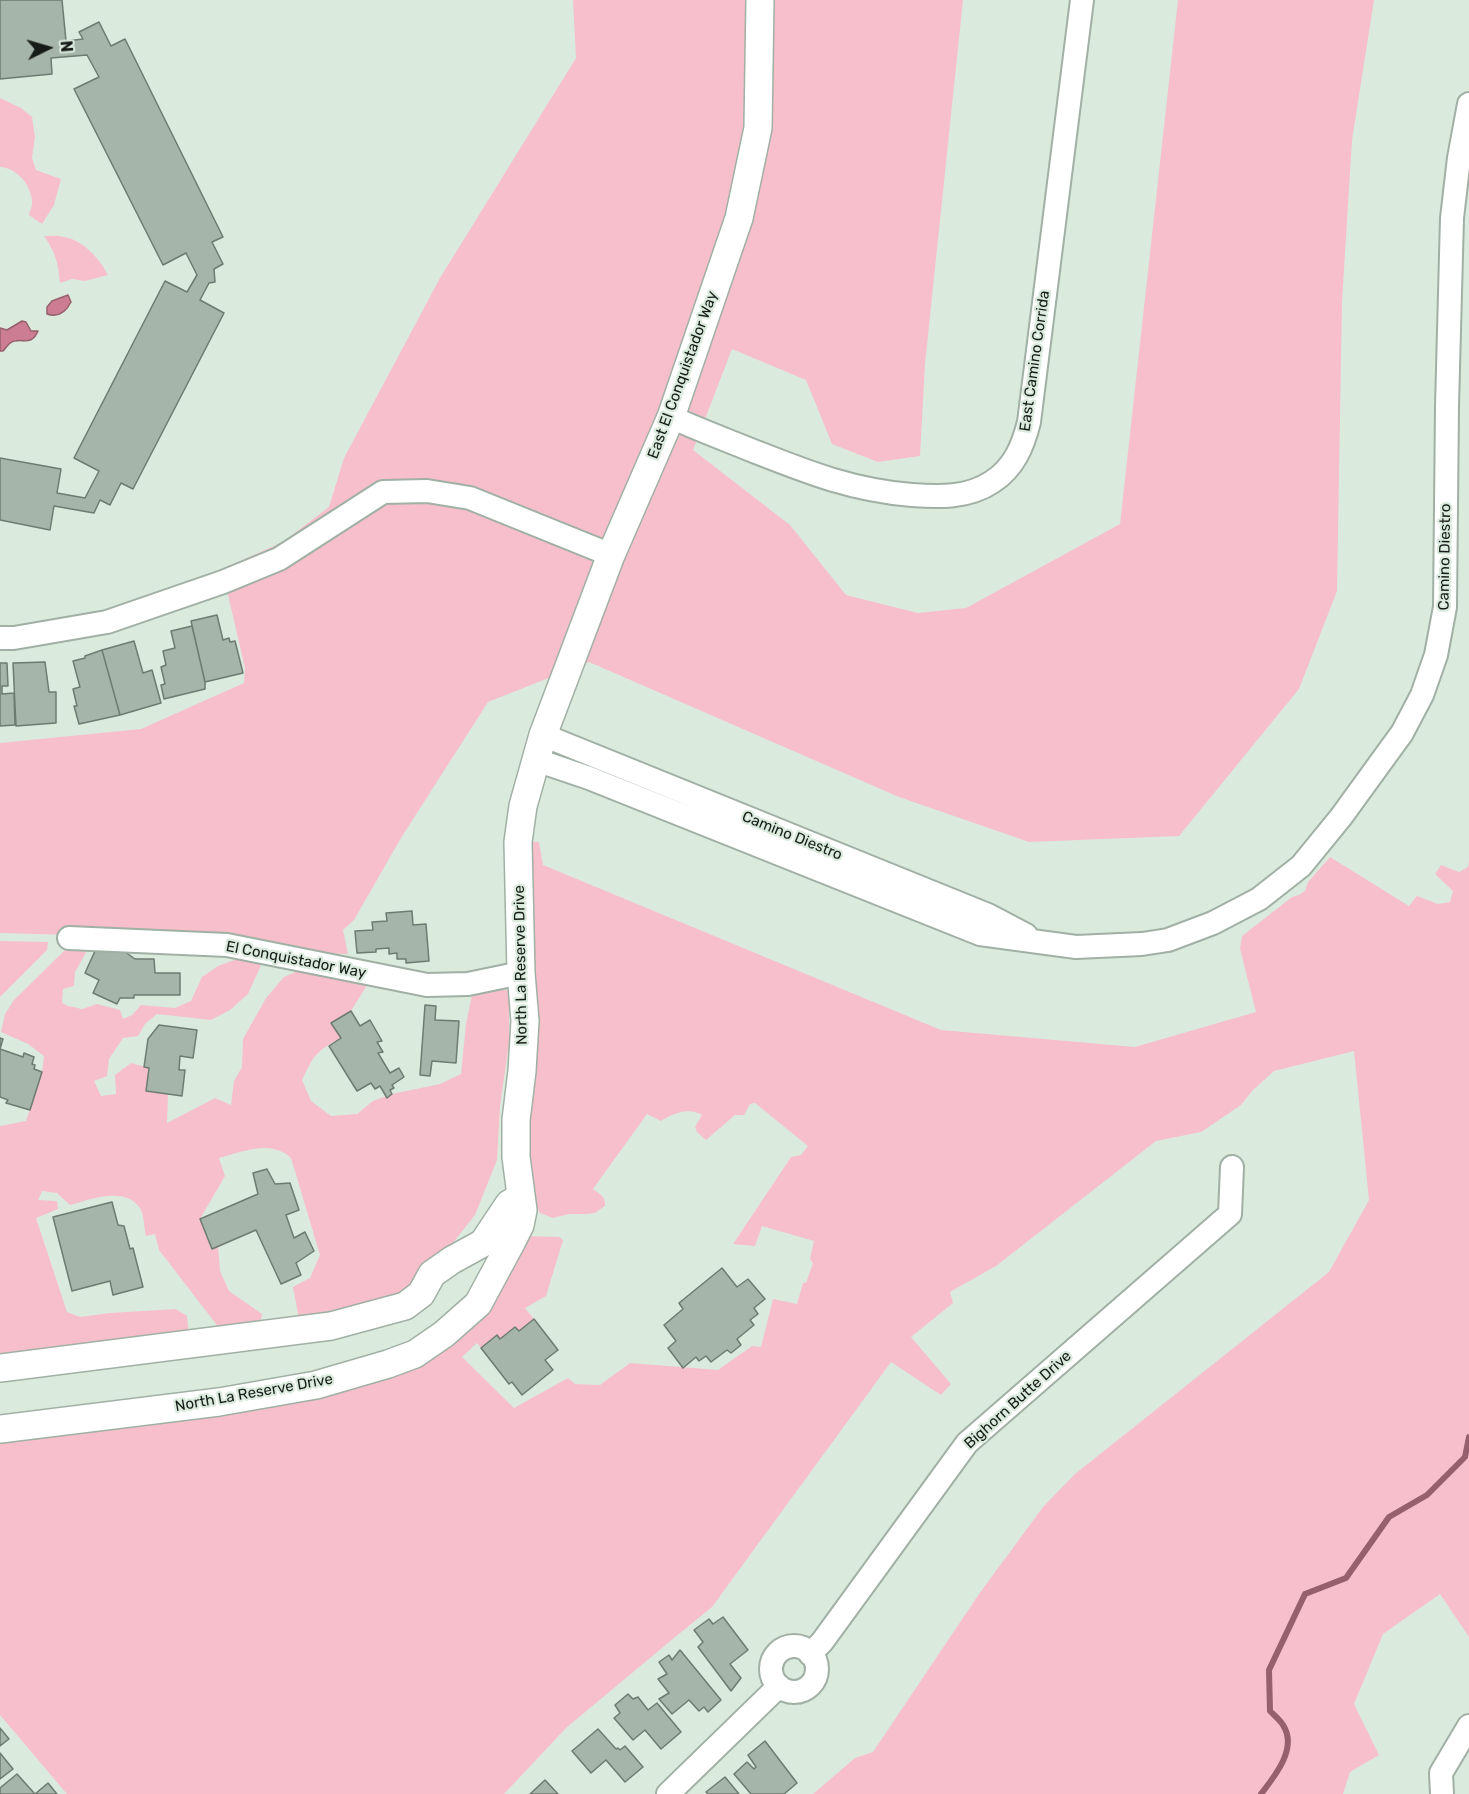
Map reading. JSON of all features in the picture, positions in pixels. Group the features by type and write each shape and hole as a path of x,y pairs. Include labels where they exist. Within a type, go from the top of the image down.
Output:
{"street":[{"name":"East El Conquistador Way","path":"540,748 611,555 671,417 739,218 758,128 760,0"},
{"name":"East Camino Corrida","path":"671,417 814,475 873,490 925,496 957,495 983,487 1005,471 1014,461 1020,449 1029,422 1082,0"},
{"name":"Camino Diestro","path":"540,748 988,915 1038,941 1076,946 1106,946 1168,940 1214,923 1259,899 1301,866 1402,733 1422,695 1436,655 1445,607 1452,218 1459,158 1469,104"},
{"path":"0,638 14,639 107,622 223,582 279,559 383,492 427,491 470,498 611,555"},
{"name":"North La Reserve Drive","path":"0,1429 219,1402 316,1385 388,1364 415,1353 444,1334 478,1304 520,1225 523,1210 516,1157 516,1120 525,1021 521,973 518,842 523,806 540,748"},
{"name":"El Conquistador Way","path":"69,938 227,945 427,985 468,984 521,973"},
{"name":"Bighorn Butte Drive","path":"810,1654 822,1642 967,1443 1230,1214 1232,1167"},
{"path":"0,1368 331,1326 405,1306 422,1294 432,1274 483,1243 508,1203 521,1197"},
{"path":"793,1646 800,1647 810,1654 816,1663 815,1678 810,1685 797,1692 779,1686 772,1677 771,1670 775,1657 780,1651 793,1646"},
{"path":"668,1794 779,1686"},
{"path":"1442,1794 1441,1773 1469,1726"}],"shaded area":[{"path":"573,0 963,0 925,364 920,456 878,462 832,444 806,380 732,349 693,450 790,525 846,595 918,613 966,608 1120,524 1178,0 1374,0 1352,140 1342,302 1337,591 1299,689 1179,836 1029,842 899,797 589,662 488,702 401,838 354,920 343,930 348,954 323,953 251,940 0,933 0,743 141,729 244,683 245,668 222,569 283,542 329,507 344,458 440,278 576,58"},
{"path":"0,98 21,108 32,117 35,137 32,158 36,170 61,179 54,205 42,224 29,215 32,206 31,194 22,178 12,170 0,167"},
{"path":"44,236 62,236 78,242 96,257 108,275 85,281 72,279 60,283 56,258"},
{"path":"68,295 71,302 67,309 59,315 47,314 47,307 52,301"},
{"path":"22,321 26,322 31,331 38,331 35,336 29,340 14,341 0,351 0,328 7,330"},
{"path":"531,842 539,842 543,865 941,1030 1135,1047 1256,1012 1240,949 1242,936 1292,897 1305,891 1308,882 1330,857 1409,906 1417,896 1438,904 1450,902 1453,891 1435,874 1441,865 1459,872 1468,867 1469,860 1469,1637 1440,1594 1383,1634 1354,1704 1379,1755 1350,1772 1343,1794 813,1794 855,1758 873,1752 979,1594 1043,1507 1075,1474 1329,1272 1369,1200 1354,1051 1274,1071 1253,1090 1241,1105 1201,1132 1156,1141 996,1266 950,1292 953,1303 911,1337 951,1384 941,1395 891,1362 712,1607 566,1728 504,1794 67,1794 0,1715 0,1435 425,1355 526,1236 559,1237 563,1240 546,1296 525,1308 534,1319 519,1331 515,1327 500,1339 496,1335 481,1348 477,1343 462,1357 514,1408 568,1378 575,1384 600,1385 630,1363 718,1370 752,1346 761,1347 773,1299 797,1304 803,1283 806,1283 813,1263 810,1259 814,1241 762,1226 755,1246 733,1244 791,1157 801,1155 808,1146 755,1103 750,1104 744,1115 735,1115 706,1140 695,1127 702,1115 692,1111 681,1112 661,1121 647,1114 593,1189 603,1198 605,1206 595,1213 569,1214 553,1218 540,1213 534,1201 527,1150 539,1025 532,932"},
{"path":"0,941 48,942 47,950 0,997"},
{"path":"65,950 87,951 75,972 74,986 63,989 62,1003 82,1009 97,1004 120,1010 123,1019 132,1015 141,1005 175,1008 191,1001 202,977 218,966 240,958 262,963 248,994 230,1010 211,1020 157,1014 145,1024 138,1036 123,1038 109,1059 107,1076 94,1081 101,1096 116,1094 115,1075 131,1063 149,1068 168,1094 167,1123 215,1098 231,1105 234,1081 242,1067 243,1039 266,998 284,977 303,969 369,982 351,1011 332,1022 341,1038 317,1054 302,1080 311,1101 331,1116 357,1114 373,1101 392,1094 440,1084 461,1074 466,1024 472,995 499,988 509,991 509,1043 500,1106 497,1160 475,1215 452,1244 424,1264 414,1282 401,1295 300,1325 293,1287 310,1278 320,1255 291,1158 283,1152 265,1148 247,1150 219,1158 225,1176 200,1219 211,1248 218,1246 220,1271 229,1291 262,1314 260,1325 223,1333 159,1250 155,1234 146,1236 140,1208 134,1201 126,1197 107,1196 70,1205 57,1193 42,1191 38,1200 57,1201 58,1209 36,1218 67,1312 80,1317 176,1309 187,1316 189,1336 0,1362 0,1126 26,1121 42,1072 44,1056 28,1044 1,1032 5,1014 14,1000"}],"building":[{"path":"0,0 62,0 66,41 83,39 79,32 99,22 111,46 125,39 223,237 212,242 223,264 214,269 215,282 209,283 200,300 224,313 133,489 121,483 110,505 100,500 94,513 54,506 50,530 0,520 0,458 61,469 57,493 85,498 99,471 74,458 165,281 187,292 197,275 186,253 163,265 74,89 99,77 87,55 51,58 52,74 0,79"},
{"path":"217,615 223,640 229,638 230,642 235,641 243,673 205,682 191,621"},
{"path":"192,626 205,689 164,699 161,685 165,684 161,667 166,665 163,651 175,648 171,631"},
{"path":"134,641 143,673 152,670 161,703 120,715 102,650"},
{"path":"102,650 120,715 79,724 74,706 77,706 73,689 80,687 73,661"},
{"path":"45,662 49,692 56,692 56,723 16,726 13,663"},
{"path":"0,663 7,663 8,686 2,686 2,694 14,693 15,725 0,726"},
{"path":"412,911 413,925 426,924 429,961 406,963 406,959 397,959 397,953 389,954 389,948 376,949 376,952 357,953 355,931 373,930 372,922 387,921 386,913"},
{"path":"121,949 135,959 154,959 155,973 180,973 180,995 134,995 134,998 120,998 117,1004 93,993 99,980 85,973 95,951"},
{"path":"425,1005 436,1006 435,1020 459,1021 456,1063 432,1061 430,1076 420,1075"},
{"path":"351,1011 360,1026 370,1020 382,1041 377,1042 383,1052 378,1053 390,1073 399,1068 404,1077 392,1085 394,1088 390,1090 392,1094 387,1098 380,1086 375,1089 371,1083 357,1091 329,1046 341,1038 331,1023"},
{"path":"159,1025 197,1030 193,1058 180,1056 179,1070 185,1070 182,1096 146,1091 149,1068 144,1067 148,1039"},
{"path":"0,1049 23,1057 24,1053 34,1057 32,1064 35,1065 34,1069 42,1072 30,1110 6,1103 8,1100 0,1097"},
{"path":"267,1169 275,1184 290,1183 299,1210 286,1215 294,1238 305,1232 314,1251 296,1263 301,1275 281,1284 256,1230 212,1249 200,1219 258,1194 253,1173"},
{"path":"112,1202 118,1225 124,1226 130,1249 133,1248 143,1287 113,1295 110,1281 72,1291 53,1217"},
{"path":"722,1268 737,1287 748,1279 765,1299 754,1308 758,1314 750,1320 754,1325 737,1339 741,1345 731,1353 727,1350 711,1362 706,1356 699,1361 696,1357 683,1368 668,1348 676,1341 664,1325 683,1309 679,1303"},
{"path":"534,1319 558,1350 545,1360 553,1370 522,1395 512,1382 509,1384 481,1348 497,1335 500,1339 515,1327 519,1331"},
{"path":"723,1617 748,1650 730,1664 741,1678 731,1691 698,1647 703,1642 694,1630 709,1619 713,1624"},
{"path":"680,1650 721,1700 708,1712 704,1707 699,1711 689,1700 672,1714 659,1699 669,1693 658,1679 667,1674 659,1662 669,1655 672,1660"},
{"path":"628,1694 633,1699 638,1697 648,1710 657,1703 681,1732 661,1749 645,1730 633,1740 614,1718 620,1713 615,1705"},
{"path":"0,1728 9,1739 0,1746"},
{"path":"598,1729 616,1749 620,1750 625,1746 643,1767 625,1782 606,1760 591,1773 572,1751"},
{"path":"765,1741 797,1783 784,1794 751,1794 734,1774 747,1762 754,1769 756,1767 748,1755"},
{"path":"0,1753 13,1769 0,1779"},
{"path":"17,1774 35,1794 0,1794 0,1788"},
{"path":"725,1777 739,1794 708,1794 706,1792"},
{"path":"545,1780 558,1794 530,1794"},
{"path":"48,1783 57,1794 35,1794"}],"waterway":[{"path":"1261,1794 1283,1761 1288,1743 1283,1725 1270,1711 1269,1670 1305,1594 1346,1578 1389,1517 1427,1495 1465,1457 1469,1437"}]}
